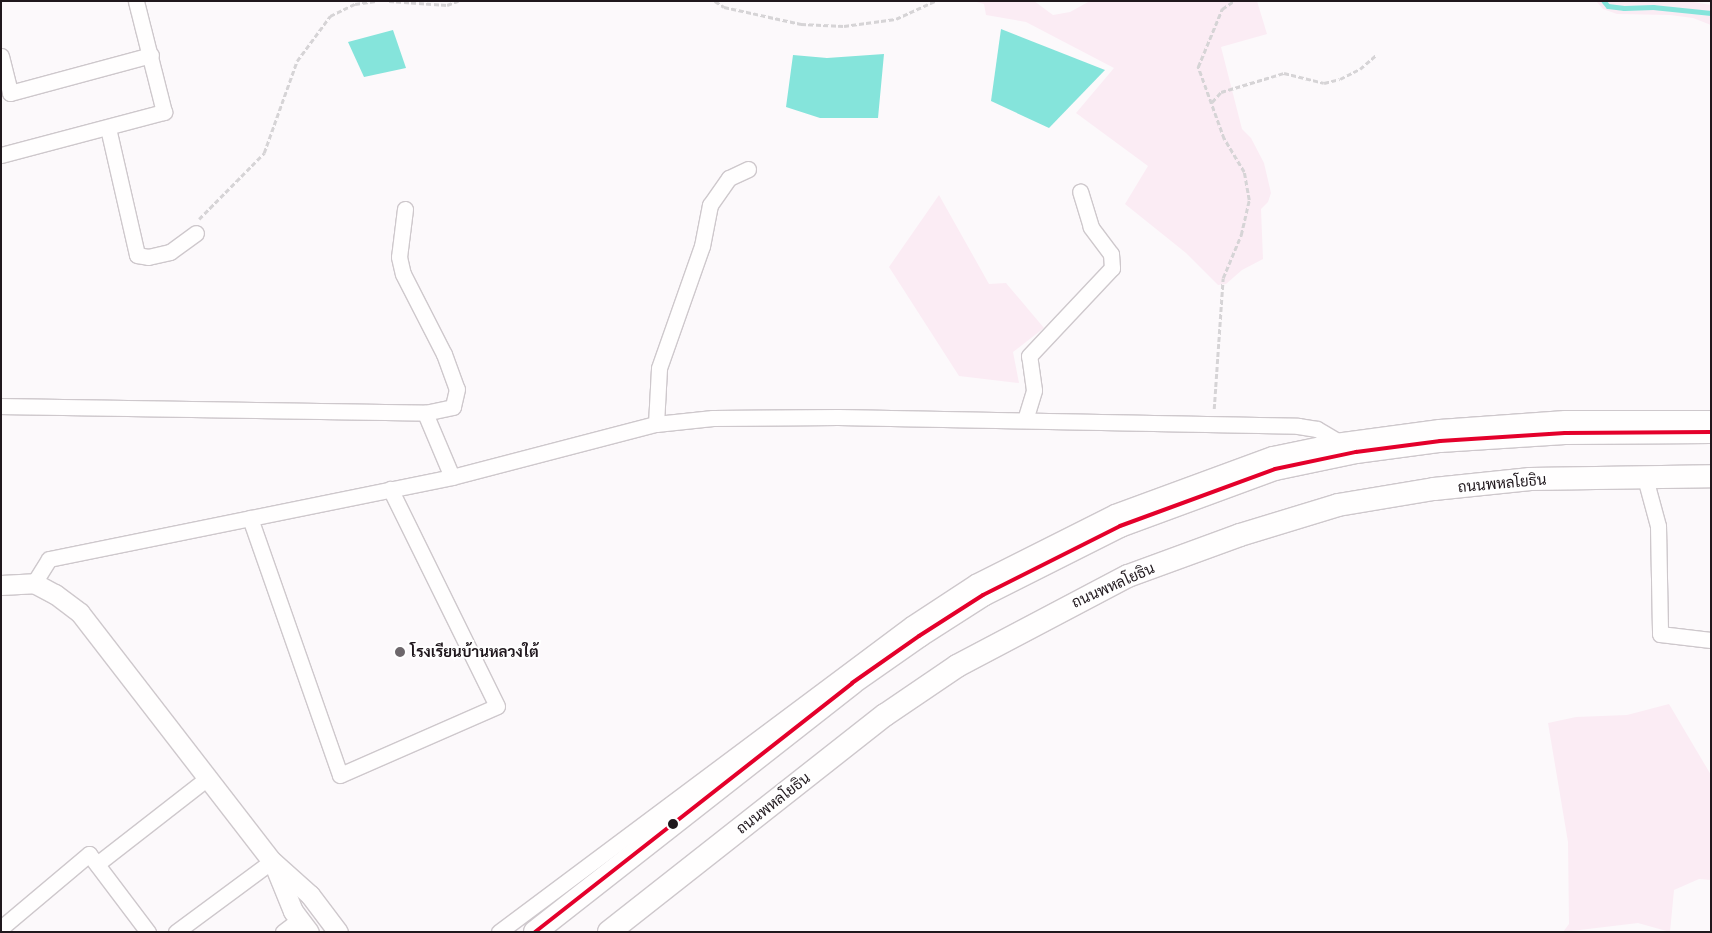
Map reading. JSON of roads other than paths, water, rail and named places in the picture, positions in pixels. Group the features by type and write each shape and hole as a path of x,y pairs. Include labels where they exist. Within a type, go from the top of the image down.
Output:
{"highway":[{"path":"536,932 852,683 983,595 1120,526 1208,491 1276,469 1356,452 1440,442 1565,433 1711,432"},
{"name":"ถนนพหลโยธิน","path":"609,932 892,709 957,666 1128,576 1240,535 1338,505 1434,489 1530,479 1711,476"}],"main road":[{"path":"1,585 34,584 55,594 80,614 206,779 272,861 310,895 338,932"},
{"path":"272,861 304,926"}],"street":[{"path":"1,155 164,112 136,1"},
{"path":"1,56 10,93 151,55"},
{"path":"108,128 137,255 148,257 170,252 196,232"},
{"path":"656,424 659,368 702,246 710,205 729,178 748,169"},
{"path":"1025,420 1034,390 1029,356 1112,268 1111,254 1091,227 1080,192"},
{"path":"1,406 425,413 452,407 456,402 456,389 444,354 403,274 399,258 405,209"},
{"path":"425,413 452,477"},
{"path":"34,584 49,559 452,477 656,424 723,418 1025,420 1298,426 1317,429 1356,452"},
{"path":"499,932 843,671 975,582 1114,512 1203,477 1272,454 1335,441 1439,426 1565,418 1711,418"},
{"path":"1645,478 1658,526 1660,634 1711,640"},
{"path":"250,518 340,775 497,706 390,489"},
{"path":"97,864 206,779"},
{"path":"1,928 89,854 148,932"},
{"path":"176,932 272,861"},
{"path":"283,932 304,926"}],"water":[{"path":"1001,29 1105,70 1049,128 991,101"},
{"path":"393,30 406,68 364,77 348,42"},
{"path":"884,54 878,118 820,118 786,107 793,55 827,58"}],"waterway":[{"path":"1604,1 1608,6 1624,8 1653,7 1711,13"}],"place":[{"name":"โรงเรียนบ้านหลวงใต้","path":"400,652"}]}
